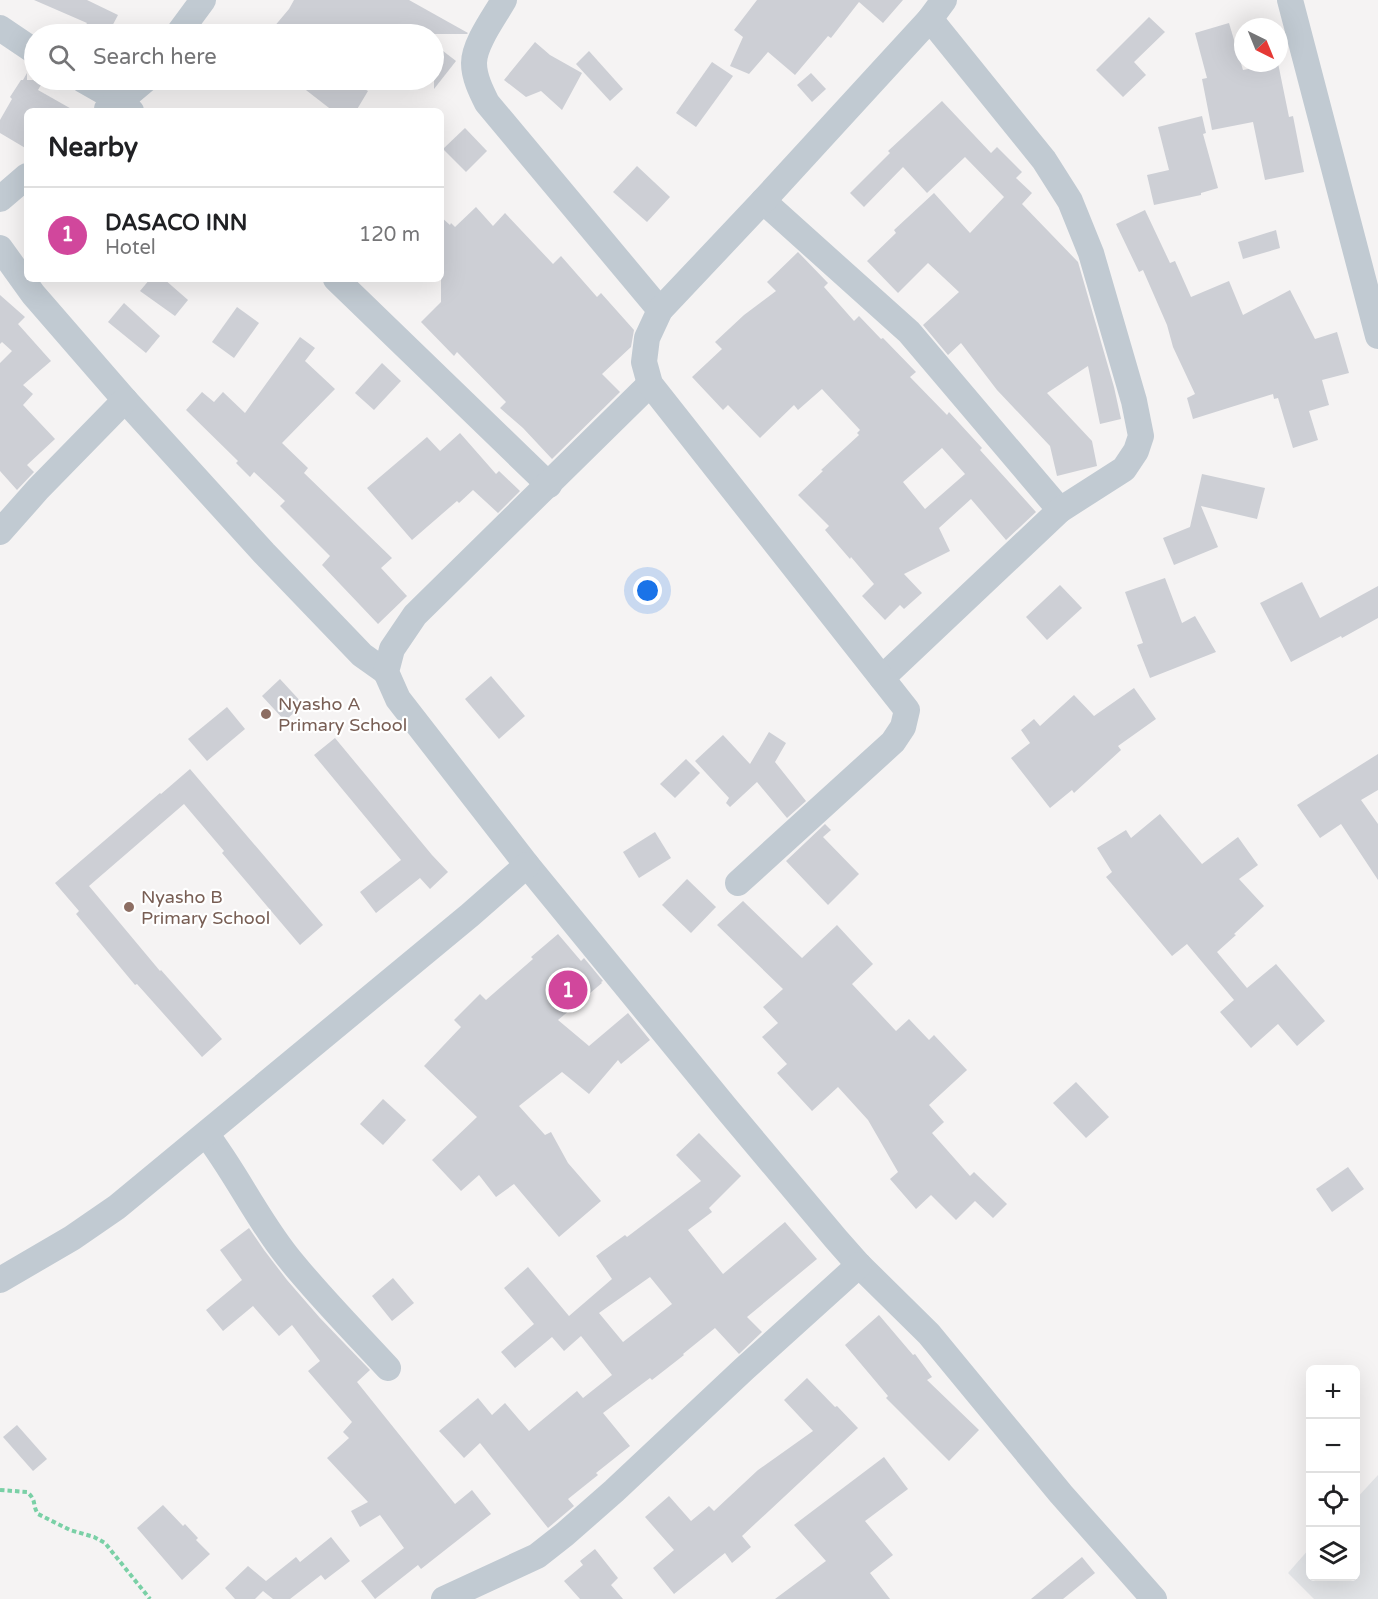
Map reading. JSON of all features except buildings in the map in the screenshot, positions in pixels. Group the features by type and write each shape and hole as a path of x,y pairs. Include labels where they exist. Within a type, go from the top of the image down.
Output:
{"street":[{"path":"185,24 203,0"},
{"path":"504,0 480,40 474,62 478,83 487,103 660,310"},
{"path":"1290,0 1378,336"},
{"path":"738,883 893,742 903,726 907,710 650,384 644,362 647,338 660,310 763,201 937,9 1044,160 1070,201 1092,253 1134,401 1141,436 1136,452 1124,469 1060,510 882,678"},
{"path":"0,28 24,44"},
{"path":"96,90 118,108 135,90"},
{"path":"0,199 24,179"},
{"path":"763,201 909,332 1060,510"},
{"path":"0,248 24,281"},
{"path":"24,282 125,400 264,553 363,655 386,672 399,699 527,864 726,1108 859,1265 929,1334 1061,1494 1154,1599"},
{"path":"339,282 549,485"},
{"path":"386,672 392,649 415,615 650,384"},
{"path":"0,532 38,489 125,400"},
{"path":"0,1280 72,1238 108,1213 470,915 527,864"},
{"path":"206,1134 223,1155 286,1256 388,1368"},
{"path":"444,1599 537,1556 565,1534 859,1265"}],"path":[{"path":"0,1490 27,1492 34,1498 38,1514 70,1530 94,1536 105,1543 150,1599"}],"shaded area":[{"path":"1378,1475 1378,1599 1314,1599 1288,1573 1306,1553 1306,1581 1360,1581 1360,1495"}],"place":[{"name":"Nyasho A Primary School","path":"266,714"},
{"name":"Nyasho B Primary School","path":"129,907"},
{"name":"DASACO INN","path":"568,990"}]}
